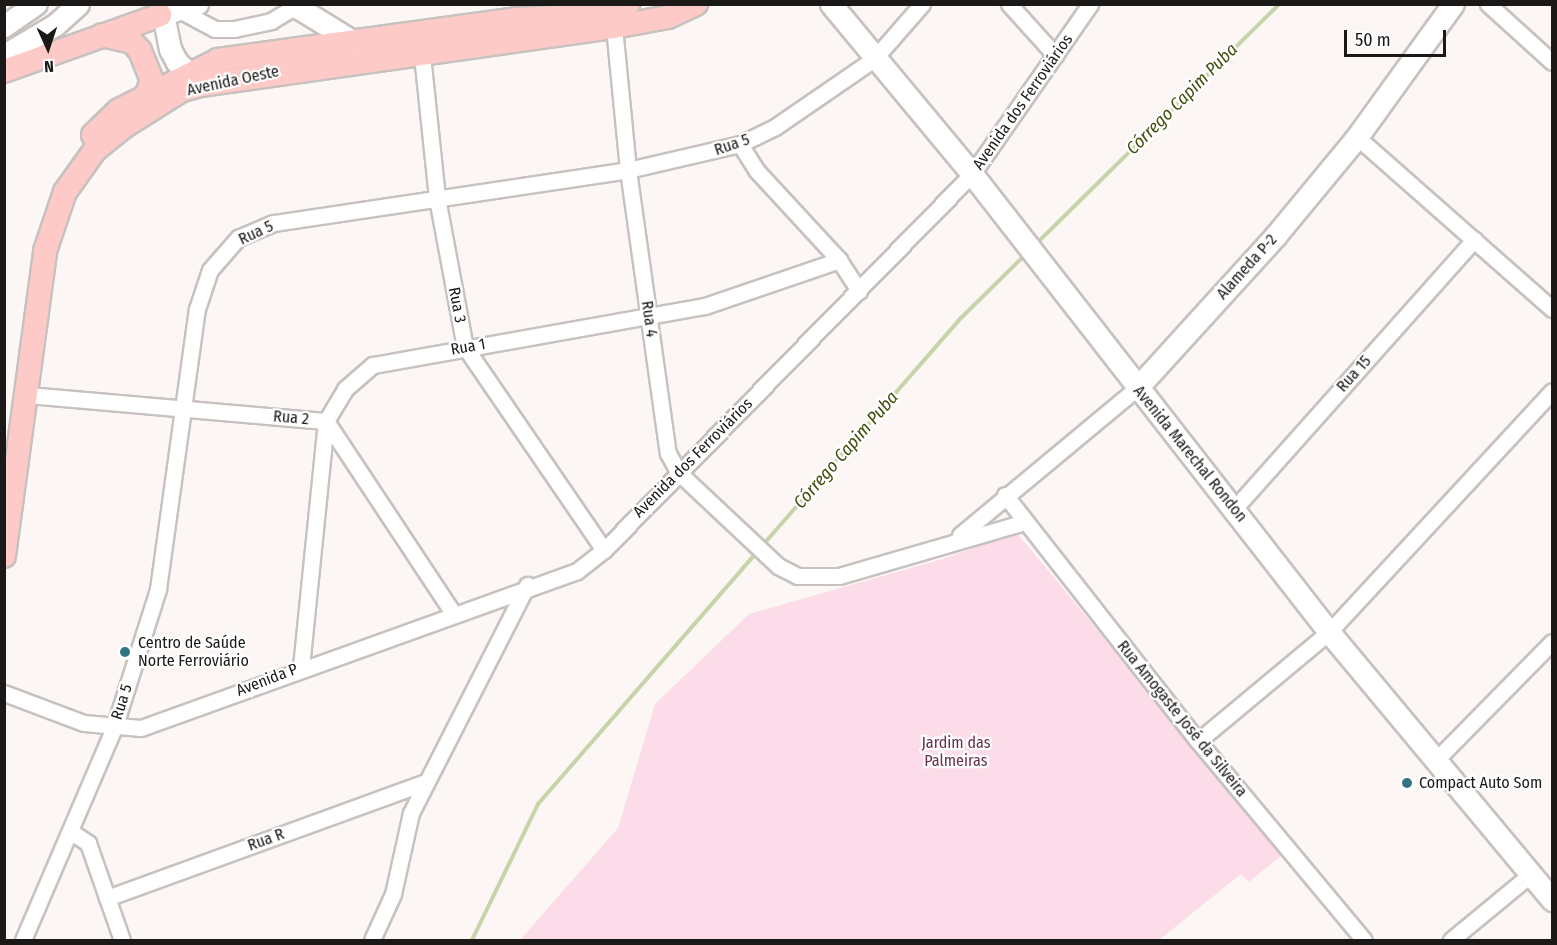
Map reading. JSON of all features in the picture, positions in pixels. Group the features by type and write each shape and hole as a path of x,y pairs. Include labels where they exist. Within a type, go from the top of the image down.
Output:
{"main road":[{"path":"4,26 36,4"},
{"path":"4,55 55,25 78,4"},
{"name":"Avenida Oeste","path":"4,556 45,251 65,192 95,150 125,126 182,90 218,60 516,19 595,15 628,4"},
{"name":"Avenida Oeste","path":"4,466 24,293 35,233 56,187 86,142 118,110 147,94 194,79 422,55 614,27 668,17 696,4"},
{"name":"Avenida Marechal Rondon","path":"831,4 874,59 972,174 1011,229 1234,508 1329,632 1544,885"},
{"name":"Alameda P-2","path":"1137,388 1276,235 1357,137 1453,4"},
{"path":"293,6 354,42"},
{"path":"4,71 175,9 170,49 194,79"},
{"path":"100,35 132,42 140,51 152,80 147,94"}],"street":[{"name":"Rua 5","path":"23,940 114,728 158,589 197,309 210,270 238,238 274,223 628,170 740,144 775,127 874,59 922,4"},
{"path":"1009,4 1056,56"},
{"name":"Avenida dos Ferroviários","path":"527,585 577,570 604,550 678,472 859,291 972,174 1090,4"},
{"path":"1488,4 1552,62"},
{"path":"175,9 214,29 234,29 271,21 293,6"},
{"name":"Rua 4","path":"614,27 628,170 668,453 678,472 778,566 798,576 839,576 952,540"},
{"name":"Rua 3","path":"422,55 437,198 465,347 604,550"},
{"path":"1357,137 1552,309"},
{"path":"740,144 757,171 839,260 859,291"},
{"name":"Rua 15","path":"1234,508 1474,240"},
{"name":"Rua 1","path":"301,667 326,421 345,389 373,365 649,316 738,296 839,260"},
{"name":"Alameda P-2","path":"952,540 1137,388"},
{"path":"1198,741 1329,632 1552,391"},
{"name":"Rua 2","path":"27,395 326,421 453,612"},
{"name":"Rua Amogaste José da Silveira","path":"1005,495 1198,741 1364,940"},
{"path":"952,540 1025,522"},
{"path":"372,940 393,894 411,813 527,585"},
{"name":"Avenida P","path":"4,693 84,723 114,728 141,728 527,585"},
{"path":"1436,760 1552,642"},
{"name":"Rua R","path":"107,898 425,782"},
{"path":"70,831 88,843 122,940"},
{"path":"1451,940 1544,885"}],"green space":[{"name":"Jardim das Palmeiras","path":"1017,533 1283,854 1249,882 1241,874 1159,940 520,940 618,828 655,704 749,614 939,560"}],"waterway":[{"name":"Córrego Capim Puba","path":"1036,244 1279,4"},
{"name":"Córrego Capim Puba","path":"762,546 961,318 1026,254"},
{"name":"Córrego Capim Puba","path":"472,940 538,804 757,552"}],"place":[{"name":"Centro de Saúde Norte Ferroviário","path":"125,652"},
{"name":"Compact Auto Som","path":"1407,783"}]}
